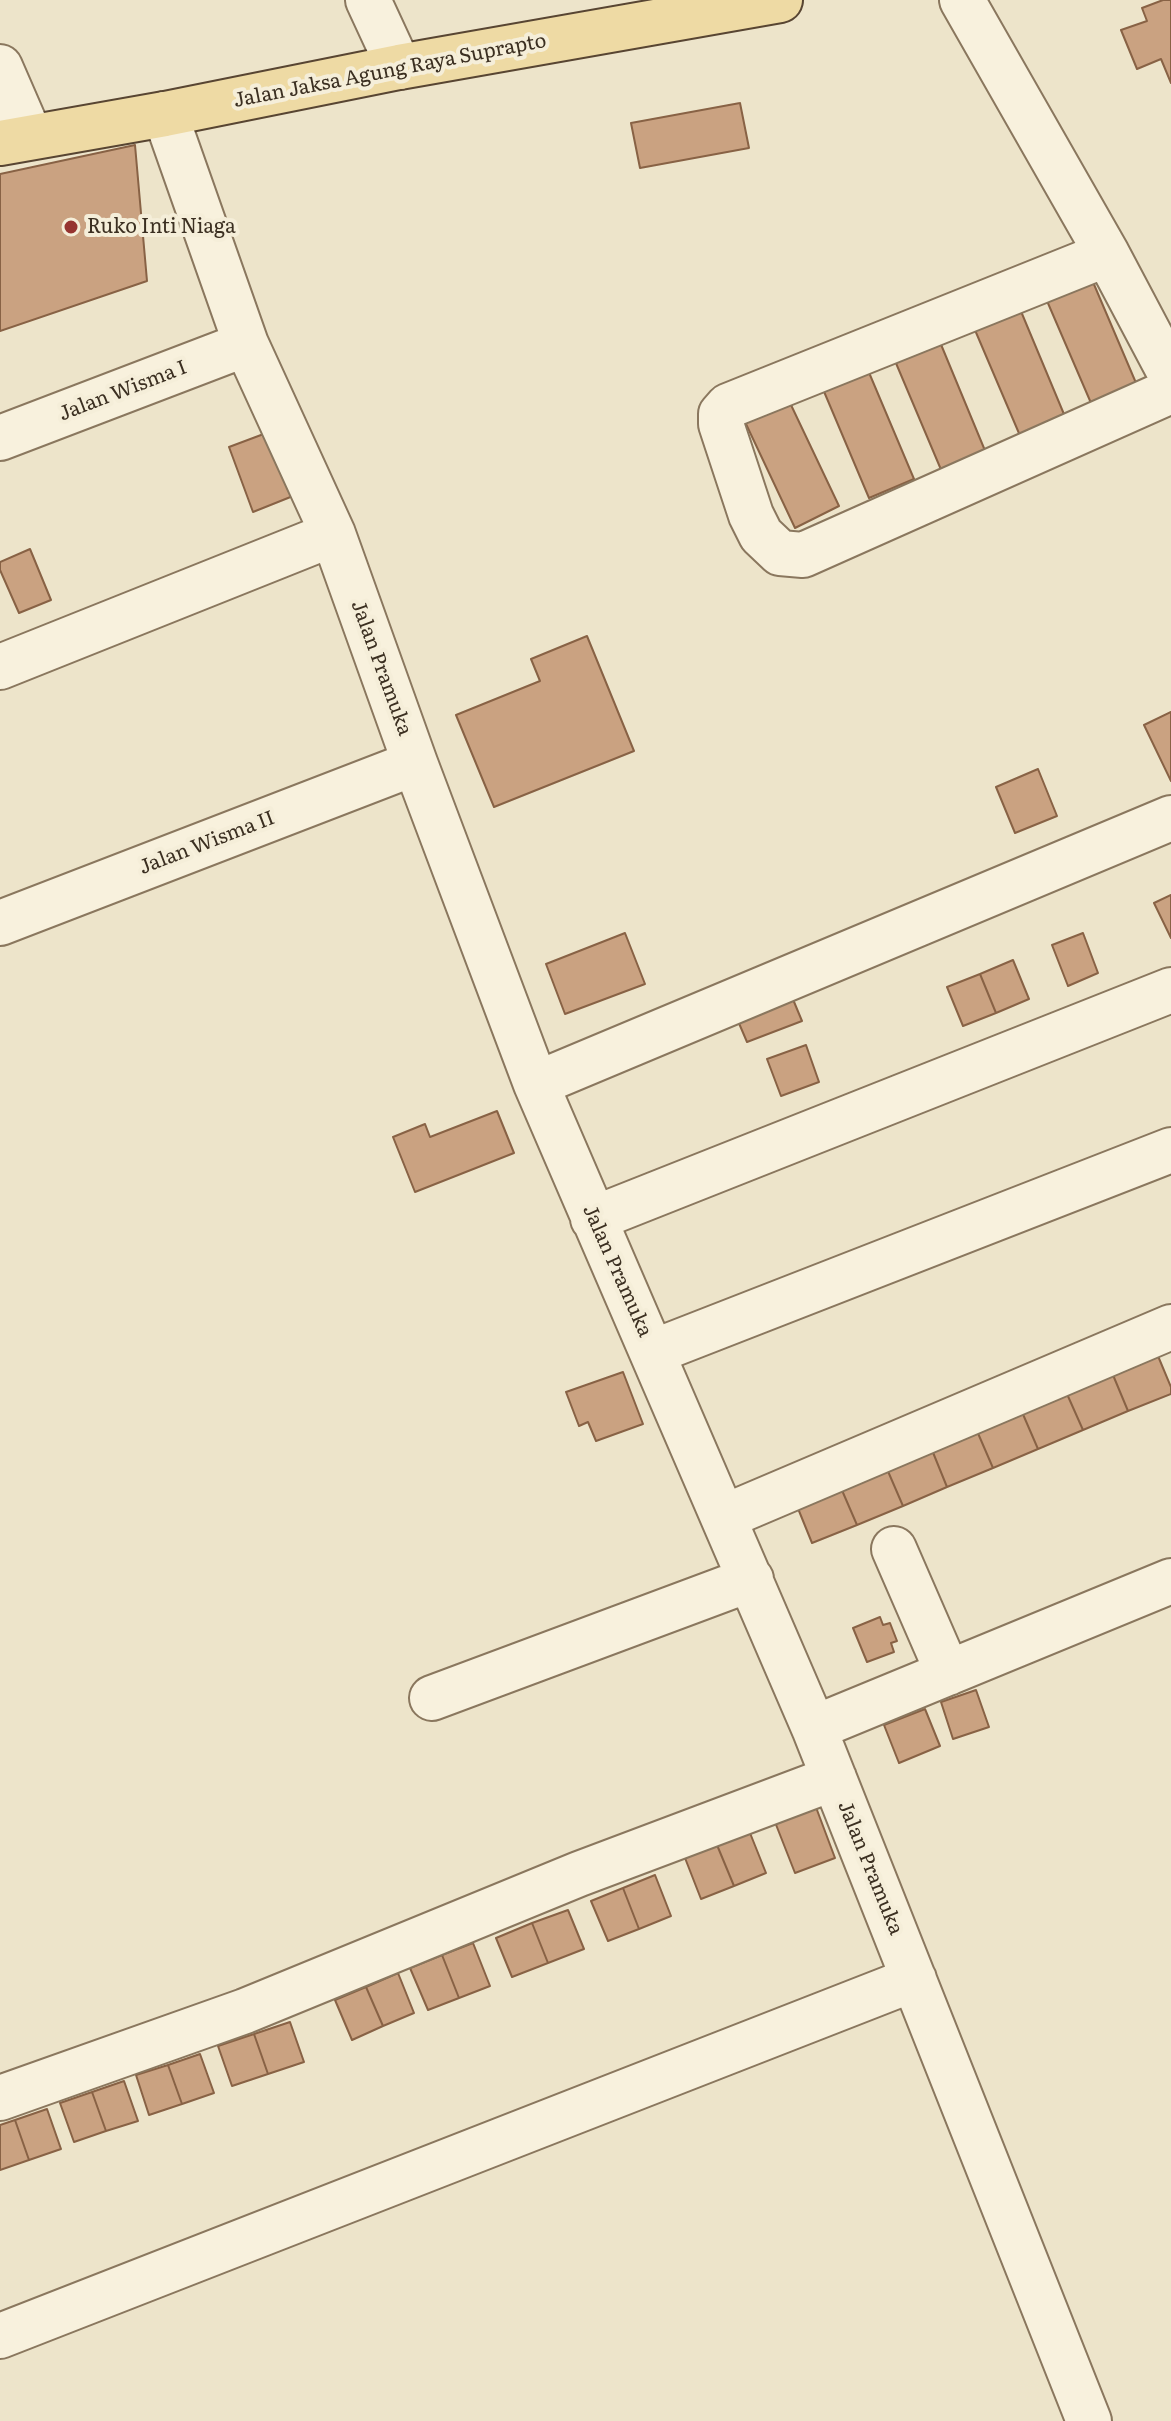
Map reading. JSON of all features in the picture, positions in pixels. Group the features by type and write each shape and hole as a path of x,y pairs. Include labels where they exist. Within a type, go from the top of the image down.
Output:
{"main road":[{"name":"Jalan Jaksa Agung Raya Suprapto","path":"15,139 165,114 676,10 780,0"}],"street":[{"path":"368,0 399,67"},
{"path":"962,0 1107,254 1171,375"},
{"path":"0,67 15,139"},
{"name":"Jalan Pramuka","path":"165,114 246,344 333,534 536,1084 814,1728 1089,2421"},
{"path":"1107,254 728,406 721,414 721,424 751,515 761,535 780,553 803,555 1171,391"},
{"name":"Jalan Wisma I","path":"0,438 246,344"},
{"path":"0,667 333,534"},
{"name":"Jalan Wisma II","path":"0,923 415,763"},
{"path":"536,1084 1171,818"},
{"path":"593,1219 1171,990"},
{"path":"653,1352 1171,1150"},
{"path":"724,1517 1171,1327"},
{"path":"894,1549 948,1673"},
{"path":"432,1698 751,1579"},
{"path":"814,1728 1171,1581"},
{"path":"0,2098 245,2011 579,1874 834,1778"},
{"path":"0,2336 914,1979"}],"building":[{"path":"1171,0 1171,83 1161,59 1137,69 1121,30 1147,21 1142,8"},
{"path":"740,103 749,148 640,168 631,123"},
{"name":"Ruko Inti Niaga","path":"135,145 147,281 0,331 0,174"},
{"path":"1087,268 1139,390 1094,410 1041,287"},
{"path":"1015,297 1066,419 1021,438 969,316"},
{"path":"935,330 986,453 942,472 890,349"},
{"path":"862,356 914,479 869,498 817,375"},
{"path":"782,386 839,506 795,528 738,407"},
{"path":"269,432 293,496 253,512 229,447"},
{"path":"30,549 51,600 19,613 0,570 0,562"},
{"path":"587,636 634,751 494,807 456,715 540,681 531,659"},
{"path":"1171,712 1171,781 1144,725"},
{"path":"1038,769 1057,816 1015,833 996,787"},
{"path":"1171,895 1171,938 1154,903"},
{"path":"625,933 645,984 565,1014 546,964"},
{"path":"1083,933 1098,973 1068,986 1052,945"},
{"path":"1013,960 1029,999 996,1013 980,974"},
{"path":"980,974 996,1013 963,1026 947,987"},
{"path":"787,985 802,1021 747,1042 732,1007"},
{"path":"806,1045 819,1082 781,1096 767,1059"},
{"path":"497,1111 514,1153 415,1192 393,1137 425,1124 430,1137"},
{"path":"1158,1356 1171,1394 1128,1411 1113,1375"},
{"path":"623,1372 643,1424 596,1441 588,1422 579,1426 566,1392"},
{"path":"1113,1375 1128,1411 1083,1430 1067,1394"},
{"path":"1067,1394 1083,1430 1038,1449 1022,1412"},
{"path":"1022,1412 1038,1449 993,1468 977,1431"},
{"path":"977,1431 993,1468 947,1487 932,1450"},
{"path":"932,1450 947,1487 903,1506 887,1469"},
{"path":"887,1469 903,1506 857,1525 841,1488"},
{"path":"841,1488 857,1525 812,1543 797,1506"},
{"path":"880,1617 883,1625 890,1623 897,1641 891,1643 894,1652 867,1662 853,1628"},
{"path":"976,1690 989,1727 953,1739 941,1702"},
{"path":"925,1709 940,1746 899,1763 884,1725"},
{"path":"814,1802 835,1858 795,1873 773,1817"},
{"path":"750,1833 766,1873 734,1886 717,1845"},
{"path":"717,1845 734,1886 701,1899 685,1858"},
{"path":"655,1875 671,1916 639,1929 623,1888"},
{"path":"623,1888 639,1929 608,1941 591,1901"},
{"path":"568,1910 584,1949 548,1963 532,1923"},
{"path":"532,1923 548,1963 512,1977 496,1938"},
{"path":"473,1943 490,1986 459,1998 442,1955"},
{"path":"442,1955 459,1998 428,2010 410,1968"},
{"path":"398,1973 414,2013 383,2026 366,1987"},
{"path":"366,1987 383,2026 352,2040 335,2000"},
{"path":"290,2022 304,2062 268,2074 254,2034"},
{"path":"254,2034 268,2074 232,2086 218,2046"},
{"path":"200,2054 214,2093 182,2104 168,2065"},
{"path":"168,2065 182,2104 149,2115 136,2075"},
{"path":"124,2081 138,2121 106,2131 92,2092"},
{"path":"92,2092 106,2131 74,2142 60,2103"},
{"path":"47,2109 61,2149 29,2160 15,2120"},
{"path":"15,2120 29,2160 0,2170 0,2125"}],"place":[{"name":"Ruko Inti Niaga","path":"71,227"}]}
